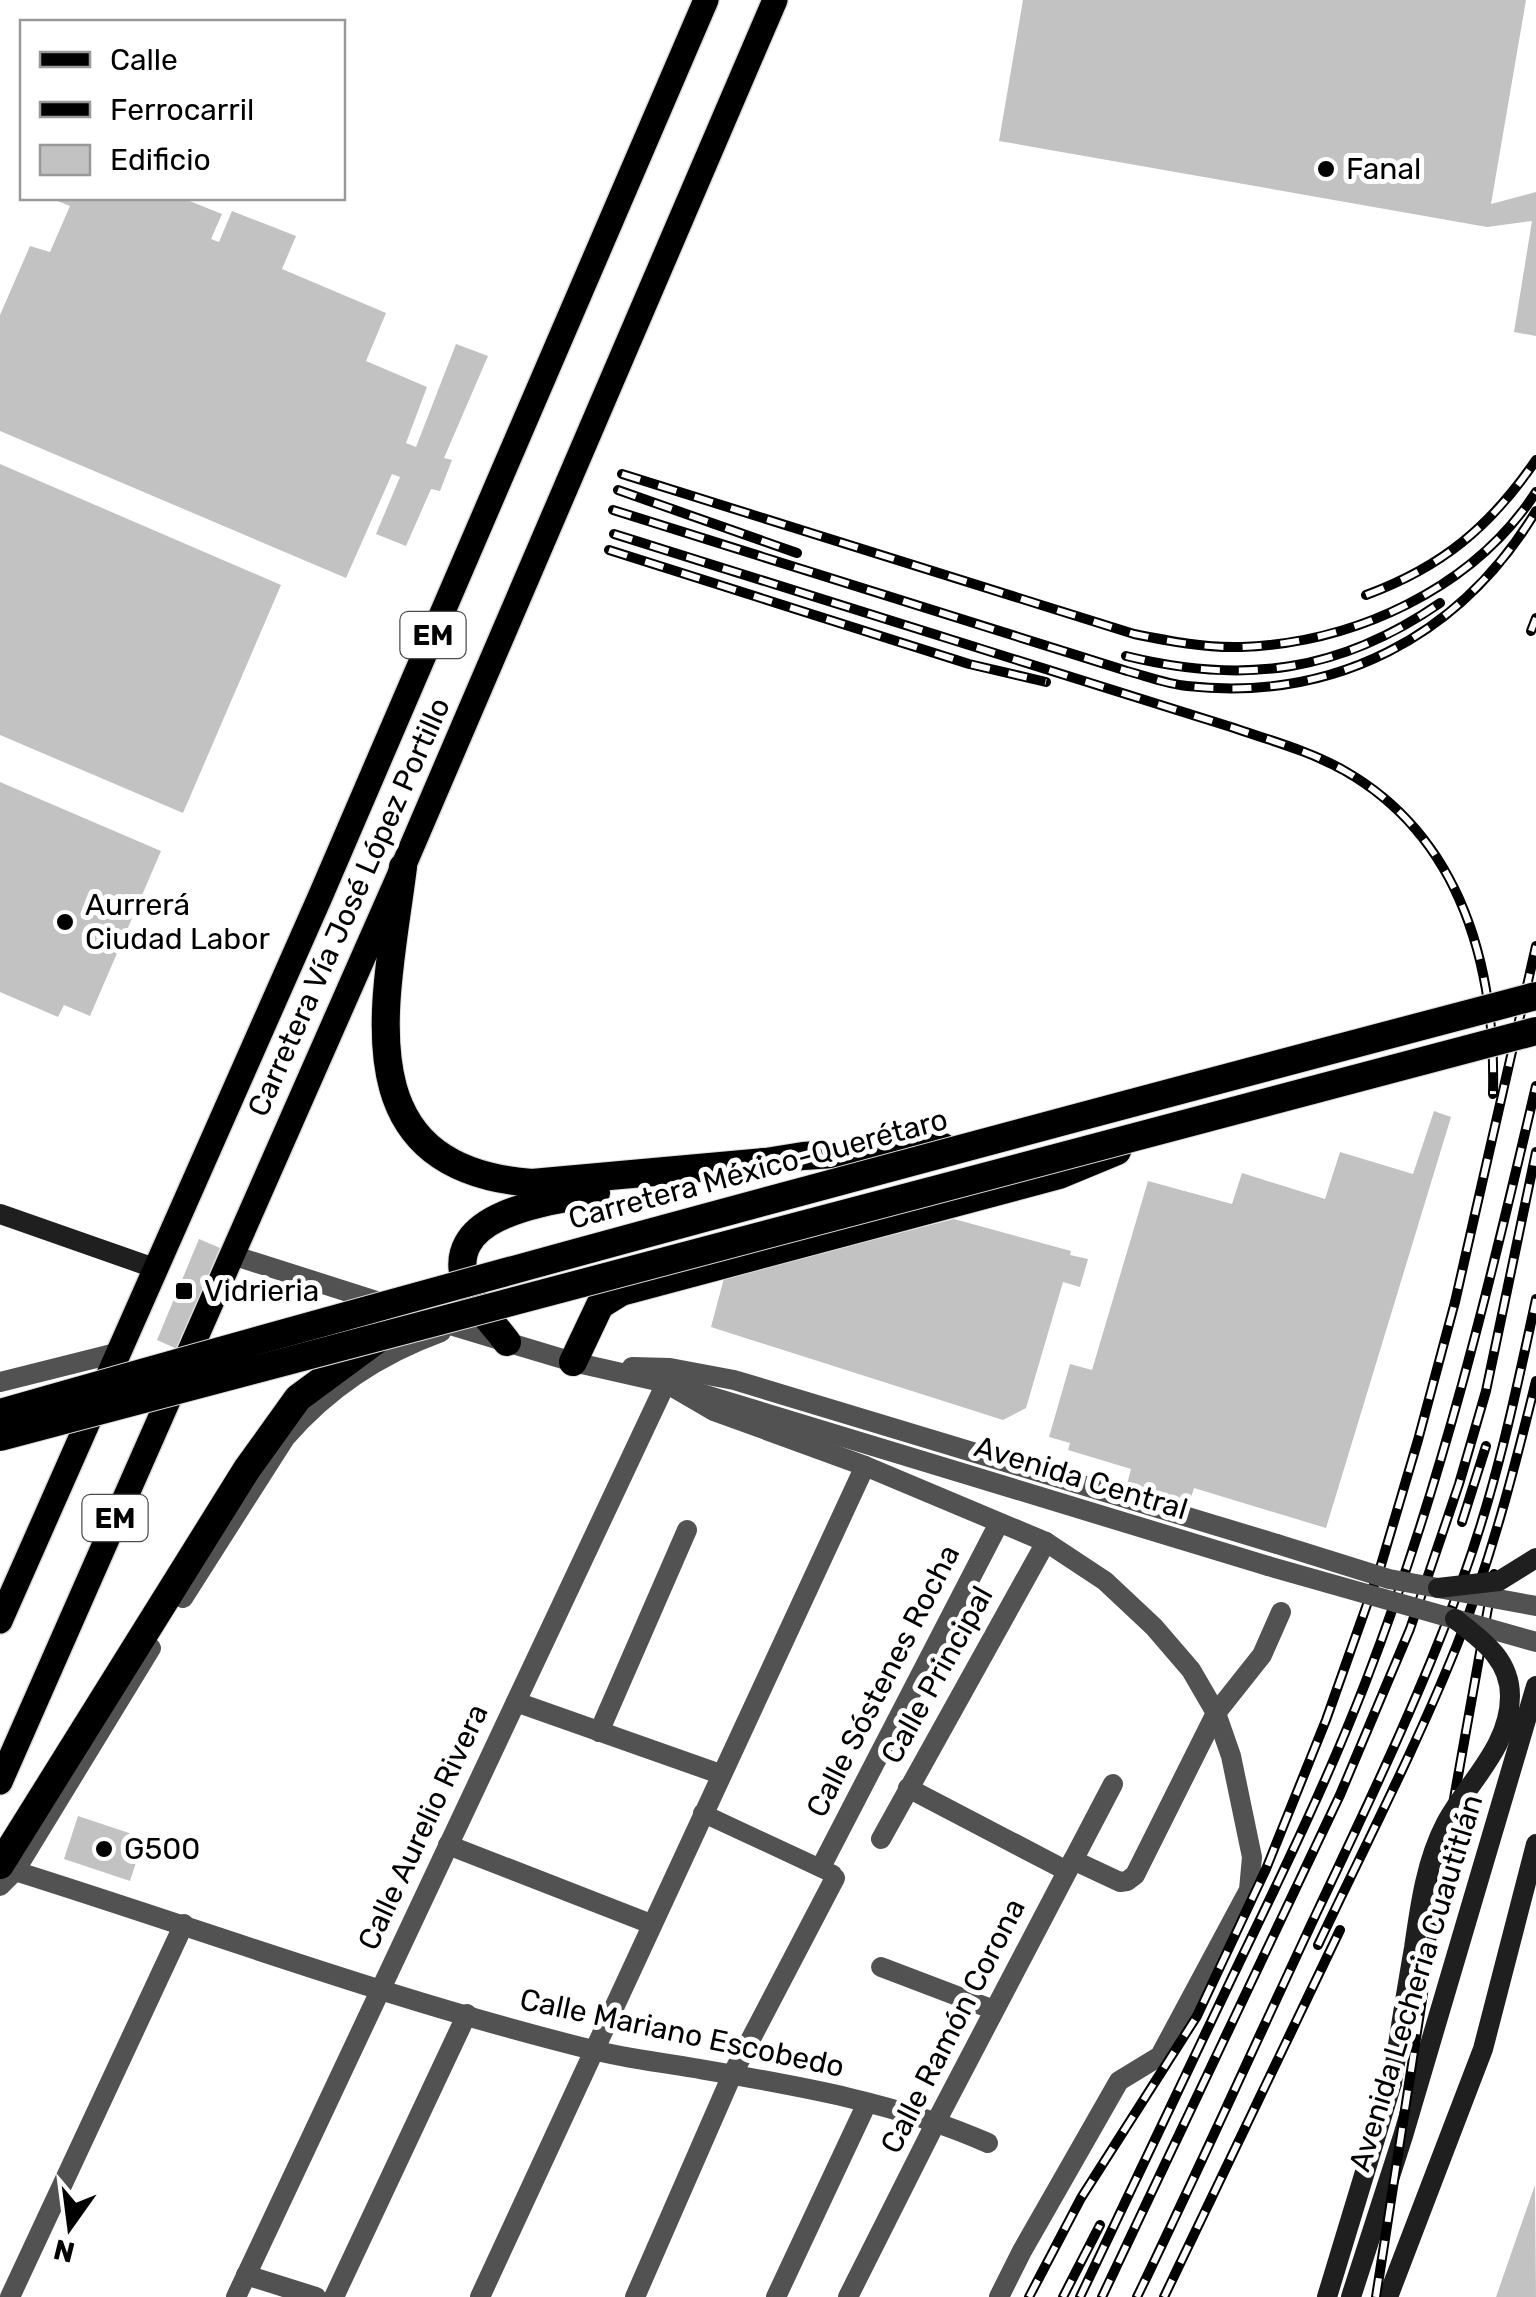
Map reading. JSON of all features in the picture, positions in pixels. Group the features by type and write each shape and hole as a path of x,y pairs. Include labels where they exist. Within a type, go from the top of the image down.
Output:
{"highway":[{"path":"403,867 385,1011 385,1058 398,1102 426,1146 465,1171 498,1180 532,1183 765,1162"},
{"name":"Carretera México-Querétaro","path":"0,1413 394,1301 1536,996"},
{"path":"0,1439 389,1332 1536,1031"},
{"path":"573,1362 600,1305 620,1292 1059,1175 1161,1132"},
{"path":"507,1342 466,1283 463,1262 467,1250 474,1234 489,1221 545,1203 765,1162 969,1145"},
{"path":"5,1874 70,1754 247,1469 298,1398 389,1332"}],"main road":[{"name":"Carretera Vía José López Portillo","path":"0,1621 158,1269 706,0"},
{"name":"Carretera Vía José López Portillo","path":"0,1782 403,867 775,0"},
{"path":"0,1214 158,1269"},
{"path":"1438,1588 1499,1581 1536,1558"},
{"path":"1328,2297 1392,2083 1432,1856 1448,1818 1498,1744 1509,1714 1508,1678 1503,1665 1490,1646 1456,1620"},
{"name":"Avenida Lecheria Cuautitlán","path":"1351,2297 1403,2136 1536,1686"},
{"path":"1388,2297 1483,2048 1536,1844"}],"street":[{"name":"Avenida Central","path":"232,1255 573,1362 666,1383 1268,1566 1536,1642"},
{"path":"5,1874 285,1438 304,1416 379,1359 440,1332 462,1329"},
{"path":"0,1382 120,1352"},
{"name":"Avenida Central","path":"610,1370 670,1368 734,1380 1389,1579 1536,1606"},
{"path":"666,1383 714,1412 864,1466 1046,1542 1105,1581 1154,1626 1191,1670 1216,1713 1231,1756 1252,1858 1250,1890 1160,2056 1119,2080 999,2297"},
{"name":"Calle Aurelio Rivera","path":"236,2297 666,1383"},
{"path":"0,1439 89,1422"},
{"path":"480,2297 864,1466"},
{"name":"Calle Sóstenes Rocha","path":"635,2297 732,2074 999,1523"},
{"path":"600,1732 686,1530"},
{"name":"Calle Principal","path":"881,1839 1046,1542"},
{"path":"908,1788 1070,1865 1120,1882 1128,1881 1135,1875 1216,1713 1262,1655 1281,1612"},
{"path":"516,1702 720,1774"},
{"name":"Calle Ramón Corona","path":"848,2297 1112,1784"},
{"path":"702,1813 828,1872"},
{"path":"448,1844 650,1924"},
{"name":"Calle Mariano Escobedo","path":"5,1874 184,1924 380,1988 592,2050 732,2074 936,2120 988,2142"},
{"path":"10,2297 184,1924"},
{"path":"882,1967 994,2010"},
{"path":"334,2297 467,2014"},
{"path":"776,2297 867,2104"},
{"path":"246,2275 316,2297"}],"building":[{"name":"Fanal","path":"1023,0 1526,0 1491,204 1536,192 1536,336 1514,332 1532,221 1487,227 999,141"},
{"path":"55,200 187,200 222,214 211,239 219,242 232,211 296,236 282,269 386,313 366,361 427,387 406,443 416,447 456,344 488,356 444,458 452,460 440,491 431,489 406,546 376,534 400,477 392,474 346,578 0,431 0,315 30,246 50,252 70,206"},
{"path":"0,464 281,585 183,813 0,735"},
{"name":"Aurrerá Ciudad Labor","path":"0,782 161,851 90,1016 64,1005 58,1017 0,992"},
{"path":"1434,1111 1451,1117 1326,1528 1194,1488 1188,1507 1126,1488 1131,1469 1068,1450 1070,1443 1049,1437 1070,1364 1092,1370 1148,1181 1232,1204 1242,1173 1325,1199 1340,1152 1413,1174"},
{"path":"954,1219 1088,1259 1080,1287 1063,1282 1026,1408 1003,1420 711,1327 724,1278"},
{"path":"199,1239 220,1248 177,1349 157,1340"},
{"name":"G500","path":"78,1816 144,1838 130,1881 64,1859"},
{"path":"1535,2185 1536,2297 1496,2297"}],"railway":[{"path":"1366,595 1418,572 1462,542 1501,505 1536,460"},
{"path":"622,474 1134,634 1227,647 1326,635 1407,604 1445,583 1479,557 1536,492"},
{"path":"618,490 797,553"},
{"path":"613,510 1157,680 1187,686 1241,688 1293,683 1342,671 1388,652 1431,626 1470,594 1505,555 1536,511"},
{"path":"614,534 1231,727 1345,771 1385,799 1418,832 1444,869 1464,910 1488,1000 1493,1094"},
{"path":"609,550 969,664 1046,682"},
{"path":"1126,656 1211,670 1290,666 1328,658 1365,644 1440,603"},
{"path":"1531,631 1536,618"},
{"path":"1029,2297 1081,2198 1197,2016 1266,1869 1326,1720 1381,1565 1418,1440 1455,1302 1536,946"},
{"path":"1080,2297 1306,1823 1366,1681 1440,1461 1536,1086"},
{"path":"1102,2297 1340,1795 1410,1629 1486,1391 1536,1152"},
{"path":"1137,2297 1430,1663 1486,1509 1536,1299"},
{"path":"1318,1945 1457,1645 1491,1548 1536,1381"},
{"path":"1462,1522 1486,1446"},
{"path":"1376,2297 1447,1838 1494,1574"},
{"path":"1164,2297 1340,1930"},
{"path":"1063,2297 1100,2225"}],"place":[{"name":"Fanal","path":"1326,169"},
{"name":"Aurrerá Ciudad Labor","path":"65,922"},
{"name":"Vidrieria","path":"184,1291"},
{"name":"G500","path":"104,1849"}]}
